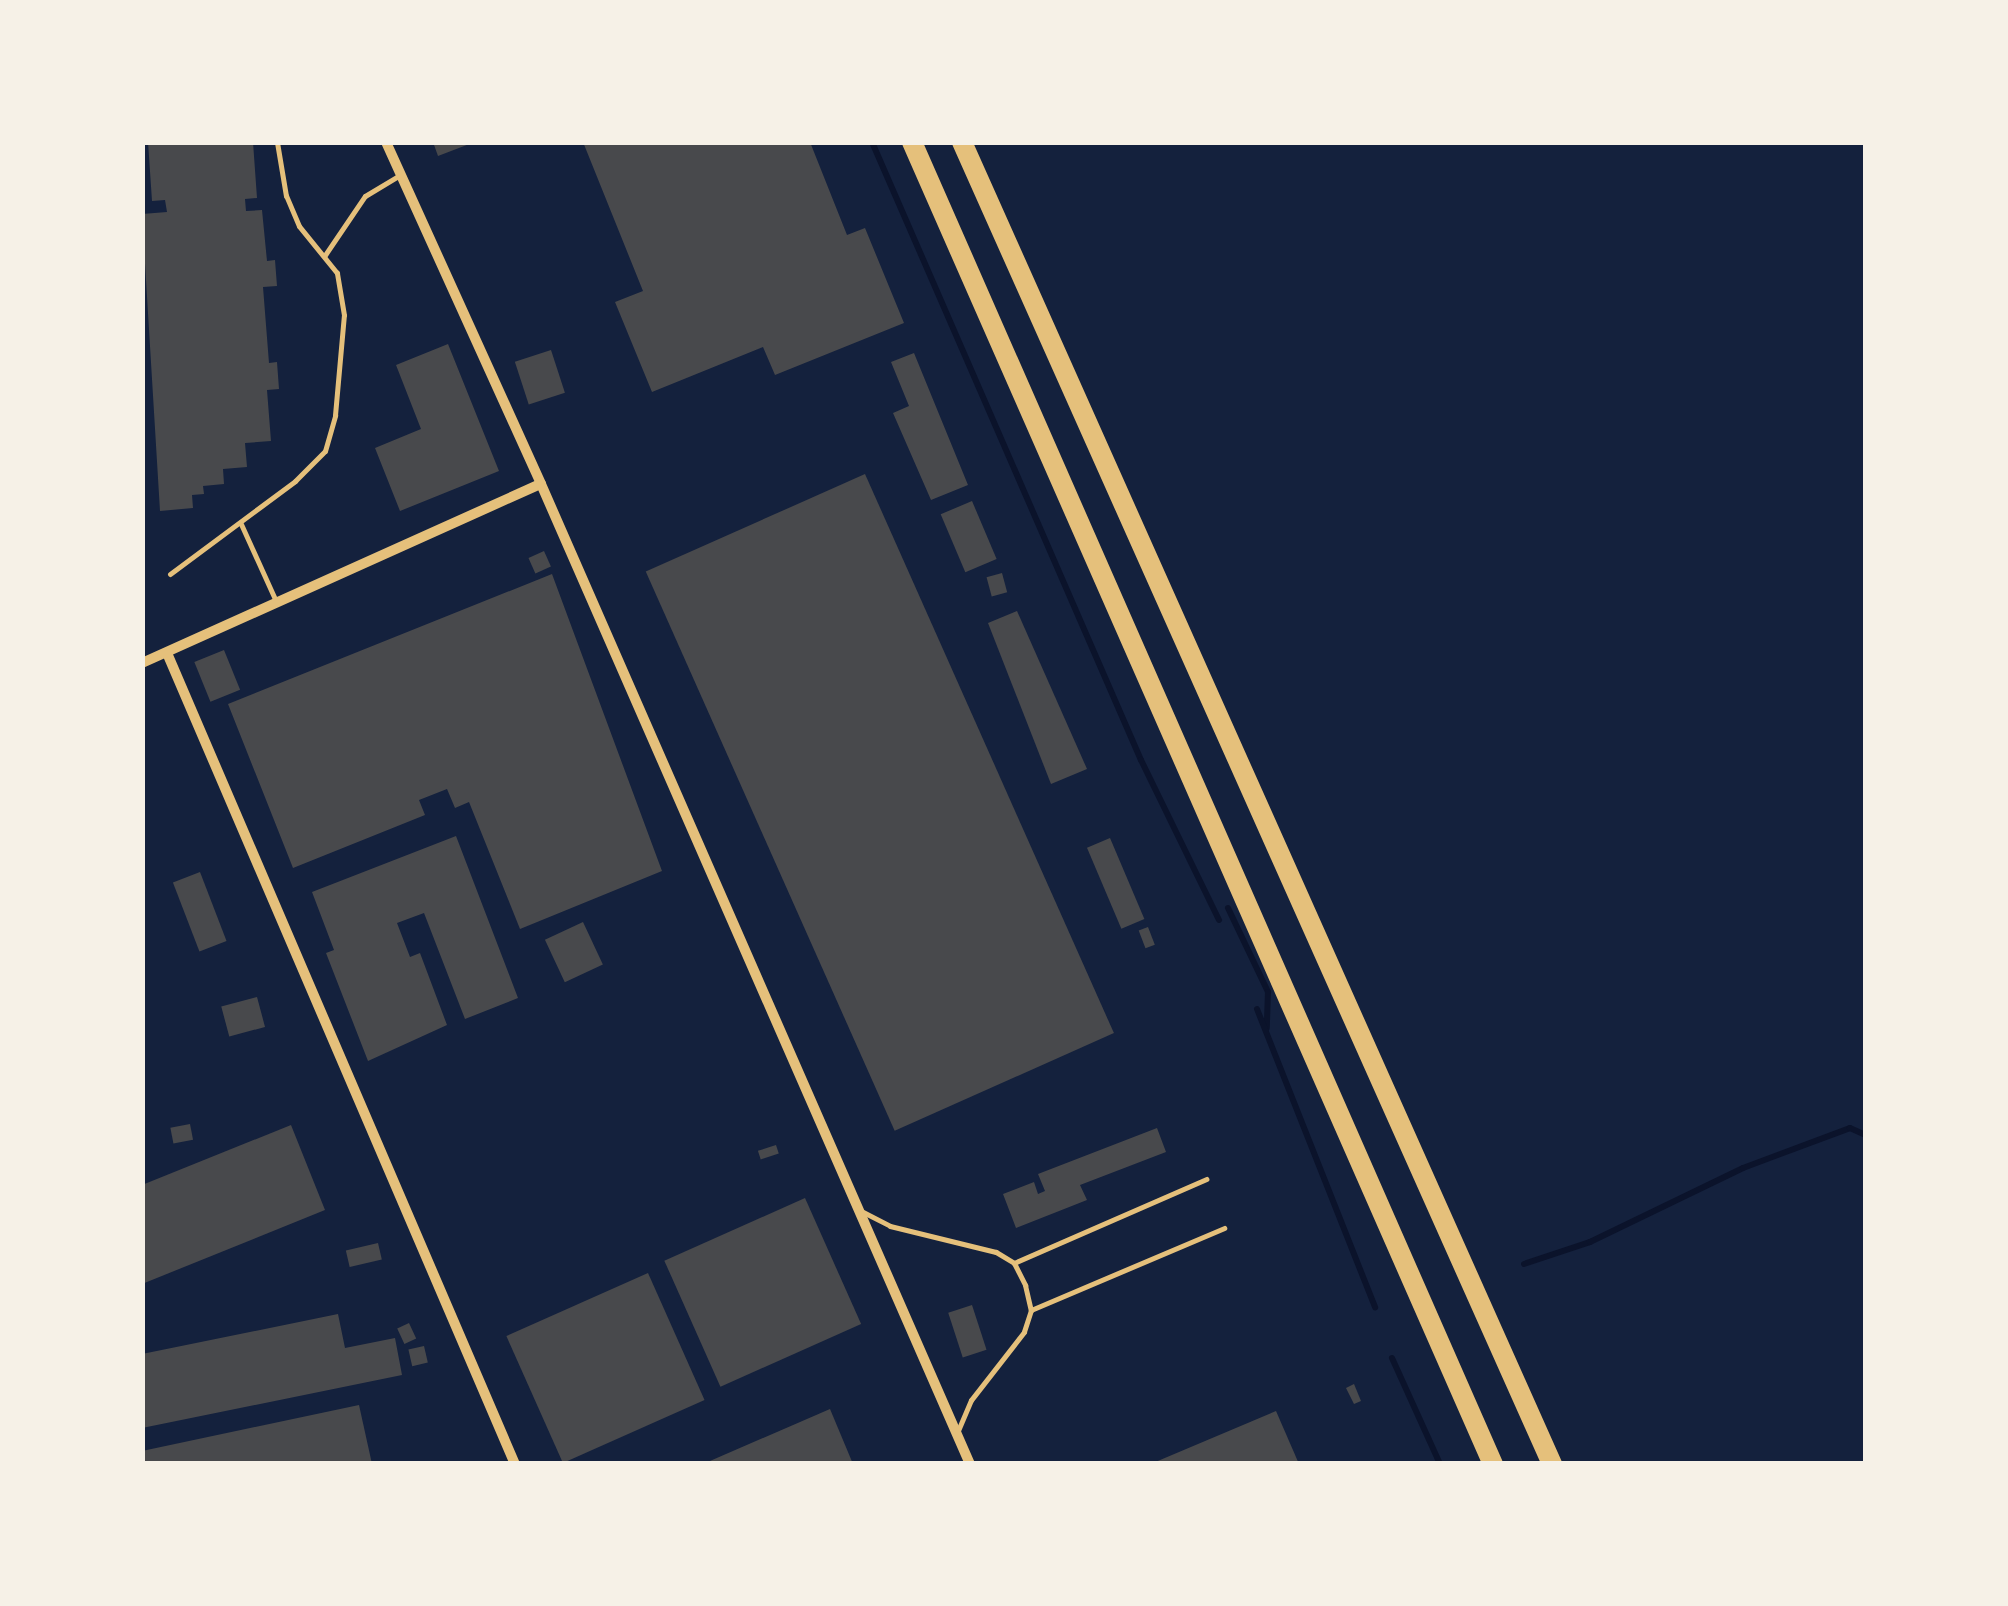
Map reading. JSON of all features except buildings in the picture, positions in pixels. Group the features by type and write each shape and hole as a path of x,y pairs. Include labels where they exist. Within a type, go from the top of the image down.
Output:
{"highway":[{"path":"912,142 1493,1464"},
{"path":"962,142 1552,1464"}],"street":[{"path":"386,142 541,484 970,1464"},
{"path":"142,663 541,484"},
{"path":"167,654 516,1464"}],"lane":[{"path":"170,574 242,524 325,451 344,314 337,274 299,226 286,196 277,142"},
{"path":"325,255 365,196 400,175"},
{"path":"242,524 277,604"},
{"path":"1014,1263 1206,1179"},
{"path":"861,1212 890,1226 996,1252 1014,1263 1031,1310"},
{"path":"957,1434 1031,1310 1224,1228"}],"waterway":[{"path":"872,142 1141,760 1219,920"},
{"path":"1228,908 1268,992 1267,1028"},
{"path":"1257,1009 1375,1307"},
{"path":"1524,1264 1590,1242 1743,1168 1850,1128 1866,1135"},
{"path":"1392,1358 1440,1464"}]}
